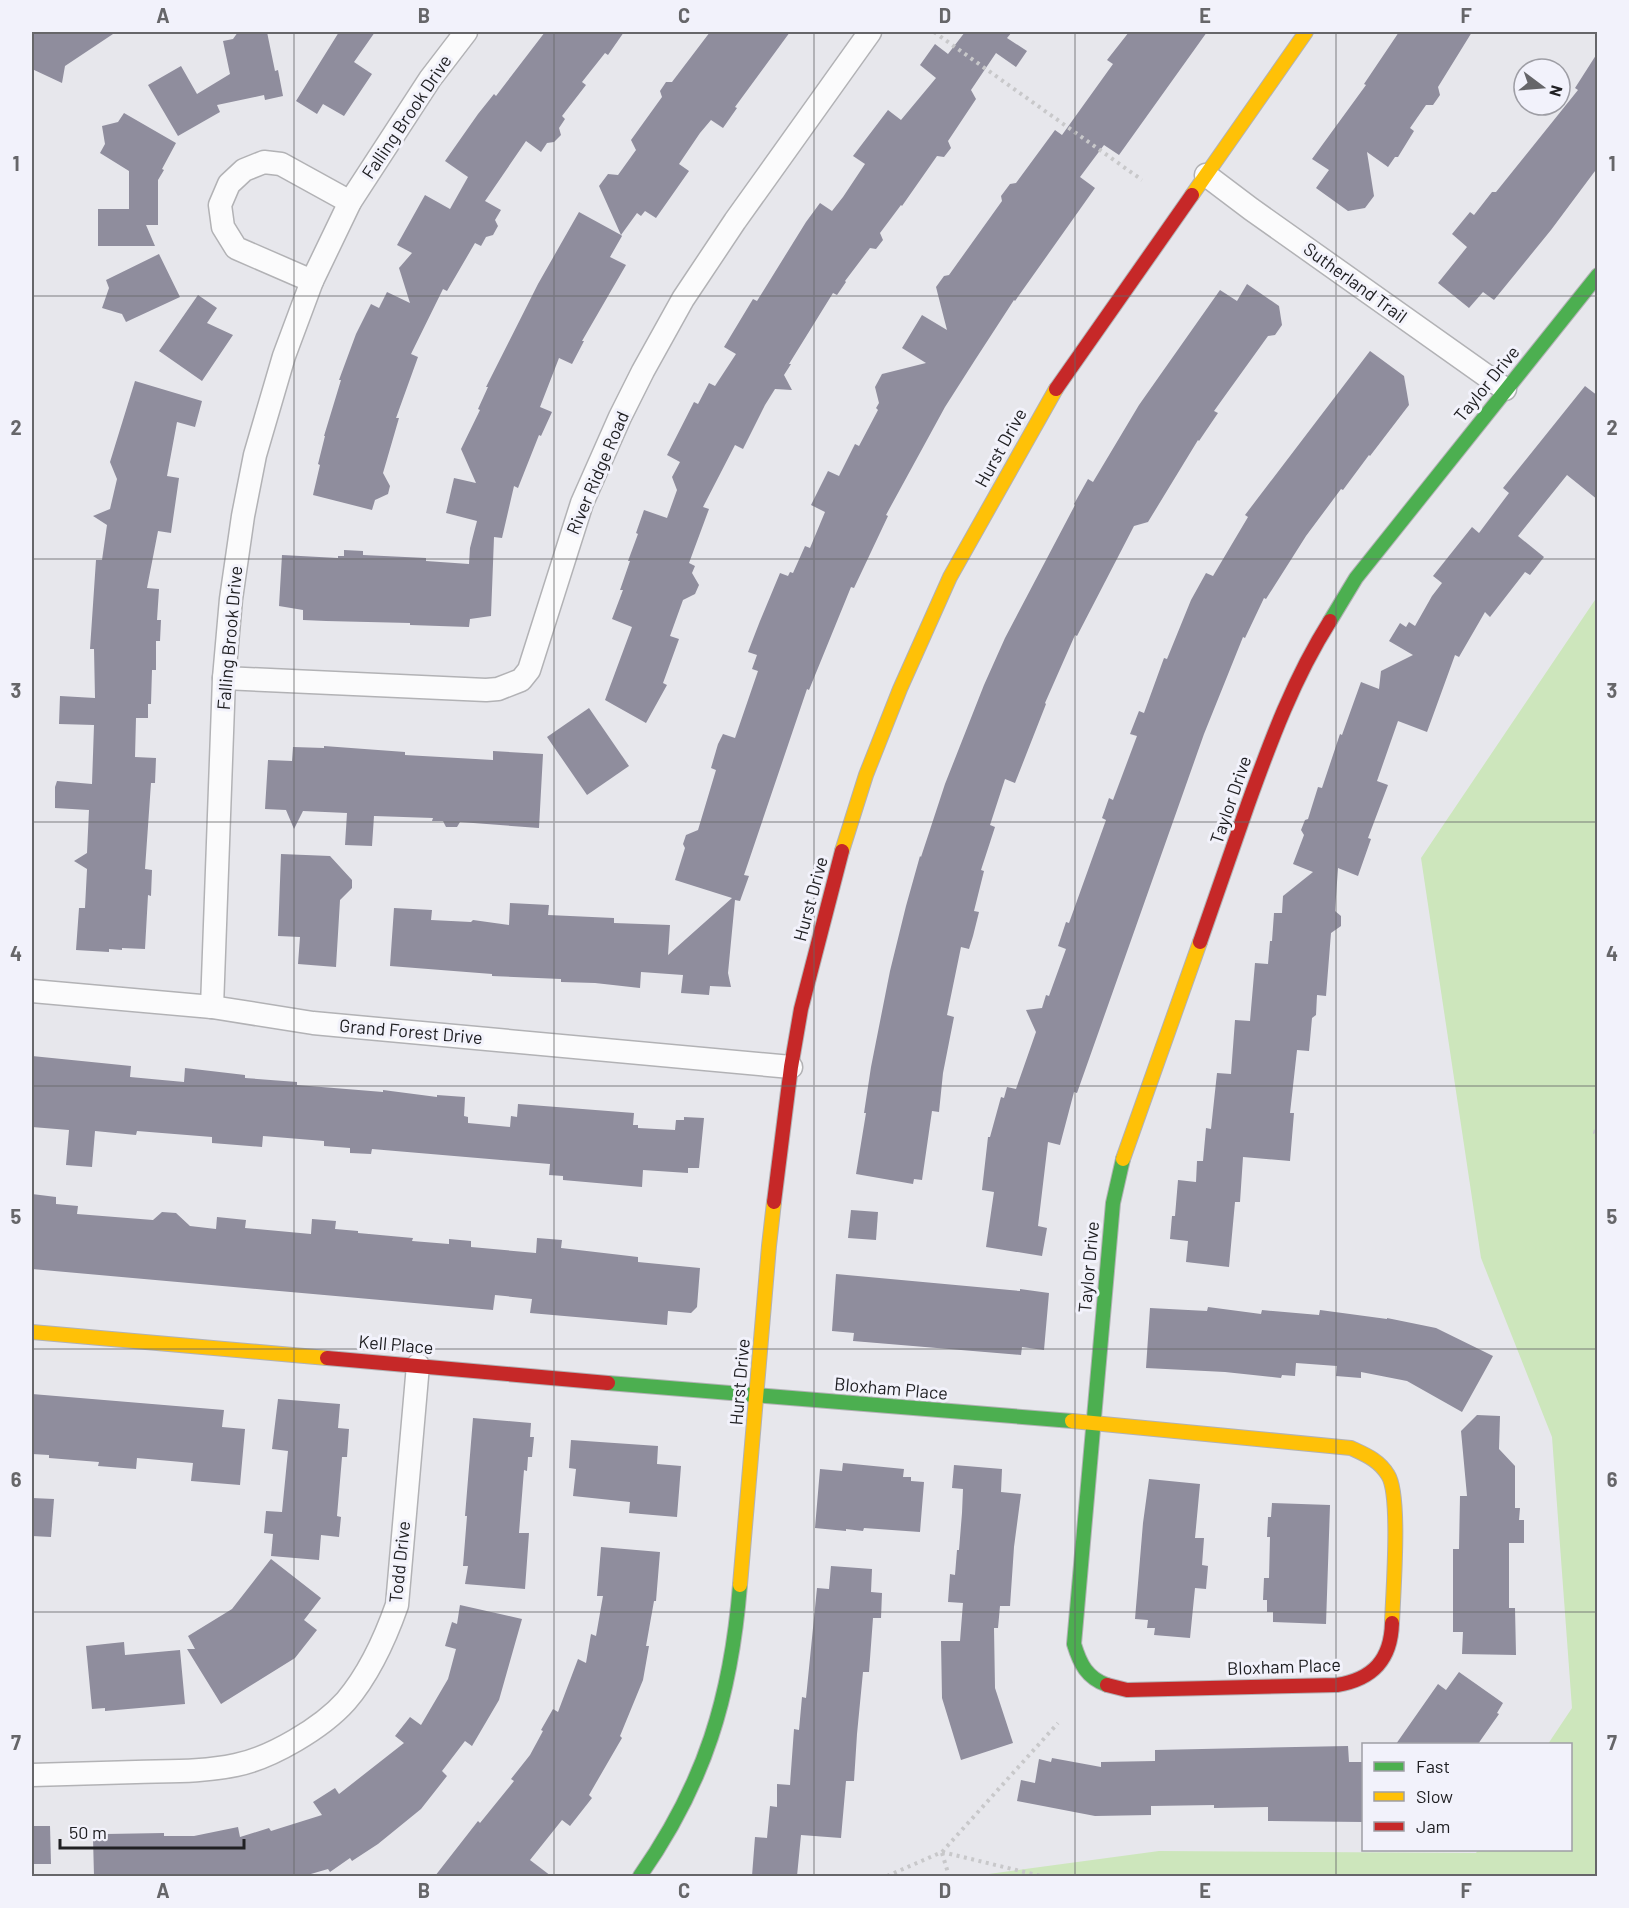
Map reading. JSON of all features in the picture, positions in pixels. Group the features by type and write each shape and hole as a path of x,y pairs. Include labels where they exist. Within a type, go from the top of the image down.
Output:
{"street":[{"name":"Falling Brook Drive","path":"213,1007 225,678 231,599 243,516 255,455 284,356 312,281 350,202 430,78 466,32"},
{"name":"River Ridge Road","path":"225,678 486,690 498,689 521,680 534,659 554,586 582,503 643,371 683,299 735,221 870,32"},
{"name":"Hurst Drive","path":"640,1876 664,1840 688,1795 704,1757 730,1671 737,1624 770,1246 790,1067 801,1009 838,864 863,784 900,688 950,578 1051,396 1306,32"},
{"path":"312,281 236,248 223,227 220,205 229,184 244,170 264,162 281,164 350,202"},
{"name":"Sutherland Trail","path":"1206,175 1505,389"},
{"name":"Taylor Drive","path":"1093,1423 1113,1203 1123,1158 1289,696 1312,649 1356,578 1598,275"},
{"name":"Grand Forest Drive","path":"32,991 213,1007 313,1023 790,1067"},
{"name":"Kell Place","path":"32,1332 757,1396"},
{"name":"Todd Drive","path":"32,1775 198,1771 238,1764 276,1751 312,1730 345,1702 385,1638 397,1605 418,1365"},
{"name":"Bloxham Place","path":"757,1396 1093,1423 1351,1448 1374,1458 1389,1476 1395,1499 1392,1637 1382,1663 1367,1676 1337,1685 1127,1690 1107,1686 1088,1676 1078,1659 1074,1644 1093,1423"}],"path":[{"path":"934,32 1142,180"},
{"path":"1598,1123 1595,1132 1598,1137"},
{"path":"887,1876 942,1852 1058,1724"},
{"path":"942,1852 949,1876"},
{"path":"942,1852 1041,1876"}],"green space":[{"path":"1597,597 1597,1876 974,1876 1159,1851 1476,1853 1477,1851 1572,1851 1572,1743 1549,1743 1572,1708 1552,1437 1481,1258 1421,858"}],"building":[{"path":"32,32 116,32 65,66 62,83 32,69"},
{"path":"238,32 267,32 283,96 265,100 264,95 217,105 220,112 178,136 148,85 181,66 197,94 230,74 223,41 233,39"},
{"path":"339,32 375,32 354,62 372,74 344,116 323,104 317,114 296,101"},
{"path":"545,32 624,32 608,55 605,53 582,82 586,85 562,116 565,119 559,128 561,135 554,142 547,143 541,152 526,141 485,201 501,210 495,220 498,226 493,235 486,237 481,246 475,243 447,291 443,289 411,354 418,357 396,418 399,418 383,473 390,486 388,494 375,500 372,510 313,495 324,436 341,380 339,380 356,334 371,304 379,308 387,292 410,303 399,268 412,253 397,245 425,195 450,209 468,177 445,161 478,114 494,94 496,96"},
{"path":"710,32 790,32 735,107 737,108 723,128 711,120 700,133 679,164 689,171 656,218 645,211 641,216 637,213 621,235 599,186 608,174 618,175 636,150 631,140 662,97 660,91 666,82 672,82"},
{"path":"965,32 1012,32 1007,38 1027,51 1016,67 996,53 971,90 976,99 948,141 951,148 944,157 937,156 880,233 883,240 876,249 870,248 837,295 833,293 789,364 791,364 784,375 792,390 775,389 743,449 735,445 703,507 709,509 689,563 695,566 692,573 699,585 695,594 683,600 670,636 679,639 663,683 667,685 646,723 605,700 632,627 612,619 623,590 620,590 638,534 636,533 644,510 667,518 677,490 672,477 680,462 667,455 694,402 698,404 709,383 715,386 736,354 724,347 753,299 757,301 806,222 820,203 832,211 843,197 865,164 853,156 888,110 901,120 936,78 920,65 935,44 948,54"},
{"path":"1129,32 1207,32 1119,155 1104,145 1080,177 1095,188 1014,300 975,360 945,407 886,515 888,516 854,588 851,587 809,690 807,689 744,875 749,876 740,901 735,900 728,973 731,987 710,986 709,995 681,993 683,975 641,972 640,988 561,982 561,979 492,976 492,974 390,966 394,908 432,910 431,920 471,922 473,920 509,925 510,903 549,905 548,915 614,918 614,923 670,925 668,955 732,898 675,880 685,848 683,844 686,835 698,830 716,770 711,768 718,744 723,734 735,738 758,671 752,669 757,655 748,652 760,621 780,573 788,576 790,572 793,573 805,546 810,548 825,512 811,505 828,471 839,476 855,444 859,446 878,410 876,408 879,403 875,387 882,374 926,363 902,348 922,315 947,330 936,287 944,276 949,275 1002,201 1001,196 1010,184 1016,183 1055,130 1062,135 1113,64 1107,60"},
{"path":"1399,32 1472,32 1438,87 1440,95 1433,105 1426,105 1410,128 1414,131 1398,157 1395,157 1388,167 1367,152 1374,196 1365,208 1348,211 1316,188 1329,170 1312,159 1366,85 1364,84"},
{"path":"1598,52 1598,167 1494,300 1483,292 1469,308 1438,283 1467,247 1452,234 1470,212 1474,215 1492,192 1496,192 1556,117 1572,117 1572,97 1578,90 1575,88"},
{"path":"124,113 176,143 158,180 158,225 146,225 155,246 98,246 98,209 129,209 129,171 100,153 105,144 102,126 118,122"},
{"path":"579,212 622,236 610,257 626,265 582,341 584,341 572,364 559,358 540,407 552,412 541,436 539,435 518,488 514,486 502,538 494,537 491,616 470,619 469,627 303,620 303,610 279,606 282,555 338,558 338,556 344,556 344,550 363,551 363,555 426,558 426,561 469,564 470,548 477,521 446,513 454,478 476,483 461,449 480,410 478,409 488,387 486,387 538,284"},
{"path":"159,254 180,297 126,322 122,314 102,308 109,288 106,280"},
{"path":"1247,284 1279,306 1282,325 1275,335 1268,336 1214,411 1218,413 1198,440 1148,522 1134,526 1077,636 1075,635 1045,703 1015,783 1005,779 990,825 995,827 981,870 984,871 974,911 979,912 973,936 969,949 961,947 947,1015 954,1017 943,1073 939,1112 932,1111 922,1180 914,1179 913,1184 856,1174 871,1067 890,971 906,906 920,856 945,784 984,685 1005,638 1088,479 1093,482 1139,405 1220,290 1237,301"},
{"path":"198,295 217,308 207,323 233,335 202,381 159,351"},
{"path":"1370,351 1404,376 1409,405 1306,536 1266,599 1264,598 1245,638 1243,637 1204,734 1077,1093 1074,1092 1060,1145 1048,1142 1038,1226 1047,1228 1042,1256 986,1247 994,1192 982,1190 988,1137 990,1137 1001,1097 1004,1098 1007,1087 1016,1089 1036,1032 1026,1010 1042,1008 1046,995 1049,996 1066,949 1058,946 1066,922 1069,923 1106,820 1102,818 1109,798 1113,800 1137,736 1130,734 1139,711 1144,713 1164,658 1167,659 1191,600 1206,573 1213,576 1248,517 1245,515"},
{"path":"135,381 202,401 195,427 177,422 167,476 179,478 171,533 158,531 147,588 159,589 157,620 161,620 160,641 156,641 156,670 152,670 151,704 148,704 148,718 136,718 135,757 156,758 155,783 151,783 145,869 152,870 151,896 148,895 145,949 109,949 109,952 76,950 79,908 85,908 87,869 74,861 87,853 89,810 55,808 55,787 57,781 92,784 94,725 59,724 60,696 95,698 94,649 90,649 96,560 102,560 107,525 93,516 110,509 117,479 110,462"},
{"path":"1585,386 1598,396 1598,500 1567,475 1518,536 1544,557 1530,575 1525,572 1490,617 1485,612 1459,657 1455,655 1427,732 1398,721 1377,781 1388,785 1368,838 1371,839 1358,876 1338,868 1335,911 1341,916 1341,926 1331,933 1326,996 1317,995 1316,1015 1312,1018 1309,1051 1297,1050 1290,1113 1294,1113 1290,1161 1243,1157 1240,1202 1235,1202 1229,1267 1186,1262 1188,1241 1170,1239 1172,1216 1175,1216 1178,1180 1196,1182 1197,1161 1203,1161 1206,1128 1211,1129 1217,1073 1231,1074 1235,1020 1250,1021 1255,963 1268,964 1274,913 1282,913 1283,896 1313,872 1293,864 1304,835 1301,830 1305,820 1308,819 1318,787 1322,788 1361,682 1379,689 1381,671 1413,655 1389,641 1400,623 1406,627 1409,622 1415,626 1442,583 1433,576 1472,527 1479,533 1509,493 1503,488"},
{"path":"589,708 629,766 587,795 547,737"},
{"path":"324,746 405,752 405,755 493,760 493,751 543,754 539,828 460,822 457,827 446,827 443,821 432,821 433,818 374,816 372,846 345,845 347,813 303,811 294,829 286,810 265,809 268,760 292,761 293,747 324,748"},
{"path":"281,854 330,856 352,880 352,888 340,900 336,967 298,964 300,937 278,936"},
{"path":"32,1056 131,1066 130,1077 184,1082 185,1068 245,1075 245,1078 297,1082 297,1085 383,1092 383,1090 437,1097 437,1095 465,1097 464,1116 468,1117 468,1123 510,1127 511,1116 517,1117 518,1104 634,1113 633,1125 638,1125 638,1128 675,1130 676,1120 684,1120 684,1117 704,1118 699,1168 688,1168 688,1173 643,1170 642,1187 563,1180 563,1176 549,1175 550,1164 372,1149 371,1154 350,1153 350,1148 324,1146 324,1141 263,1136 262,1147 212,1143 212,1137 137,1131 136,1135 95,1131 92,1167 66,1165 69,1130 32,1127"},
{"path":"32,1194 56,1197 56,1204 78,1206 77,1214 153,1220 162,1212 176,1213 190,1226 216,1229 217,1217 246,1220 245,1228 311,1234 312,1219 336,1221 335,1229 358,1231 358,1233 449,1244 449,1239 471,1241 471,1247 536,1253 537,1238 562,1240 561,1248 638,1257 638,1262 700,1268 697,1307 691,1313 668,1311 667,1325 530,1313 532,1299 495,1295 493,1310 32,1269"},
{"path":"851,1210 878,1212 876,1240 848,1238"},
{"path":"836,1274 1049,1293 1044,1350 1022,1347 1021,1355 853,1341 854,1333 832,1331"},
{"path":"1208,1307 1261,1314 1262,1310 1319,1315 1320,1310 1387,1318 1436,1328 1493,1356 1462,1412 1407,1381 1361,1372 1361,1378 1336,1376 1337,1366 1296,1363 1295,1376 1282,1375 1281,1378 1225,1372 1146,1368 1150,1308 1207,1311"},
{"path":"32,1394 224,1410 222,1427 245,1429 240,1485 191,1481 193,1463 137,1458 136,1469 98,1466 99,1462 49,1458 49,1455 32,1454"},
{"path":"278,1399 340,1404 338,1428 349,1429 347,1457 342,1457 337,1516 341,1517 339,1537 321,1535 319,1560 271,1556 273,1534 264,1533 266,1511 282,1512 288,1451 272,1449"},
{"path":"1477,1415 1500,1416 1499,1449 1515,1466 1515,1508 1520,1508 1519,1520 1524,1520 1524,1543 1509,1543 1509,1608 1515,1608 1516,1655 1462,1654 1463,1632 1453,1632 1453,1549 1459,1549 1460,1496 1467,1496 1461,1431"},
{"path":"473,1418 531,1423 530,1437 534,1437 532,1457 528,1457 527,1471 524,1470 519,1533 529,1533 525,1589 465,1584 468,1566 463,1566 467,1516 465,1516"},
{"path":"571,1440 658,1446 657,1464 681,1466 677,1517 629,1513 630,1502 573,1496 576,1469 569,1468"},
{"path":"843,1463 904,1469 903,1477 911,1477 911,1481 924,1482 920,1532 864,1528 863,1531 846,1529 846,1531 815,1528 820,1469 842,1471"},
{"path":"954,1465 1002,1469 1001,1492 1021,1494 1010,1606 1000,1606 998,1628 994,1628 995,1688 1013,1743 961,1760 942,1698 941,1641 960,1641 963,1603 948,1602 950,1574 955,1575 957,1550 959,1550 962,1513 963,1489 952,1488"},
{"path":"1149,1479 1200,1484 1195,1538 1204,1538 1202,1565 1208,1566 1206,1589 1195,1588 1190,1638 1154,1635 1155,1628 1147,1628 1148,1620 1135,1619"},
{"path":"32,1498 54,1499 51,1537 32,1536"},
{"path":"1272,1503 1330,1505 1326,1624 1273,1622 1273,1612 1267,1612 1267,1600 1263,1600 1264,1578 1269,1578 1270,1537 1267,1537 1268,1517 1271,1517"},
{"path":"601,1547 660,1552 656,1601 654,1601 646,1646 649,1646 643,1680 620,1736 622,1738 589,1795 592,1798 570,1826 562,1820 530,1860 551,1876 435,1876 478,1821 480,1823 514,1781 511,1779 530,1755 553,1709 558,1712 578,1659 586,1663 591,1634 596,1636 603,1596 597,1596"},
{"path":"271,1559 321,1598 304,1620 317,1630 295,1658 221,1704 187,1649 195,1649 188,1636 232,1609"},
{"path":"831,1566 872,1569 871,1592 882,1593 881,1618 873,1618 869,1672 863,1672 854,1781 846,1781 841,1838 801,1835 797,1876 752,1876 755,1837 767,1838 770,1806 777,1807 777,1784 790,1785 794,1729 799,1730 802,1697 806,1698 817,1588 829,1589"},
{"path":"460,1605 522,1619 499,1700 472,1746 465,1741 442,1771 447,1776 421,1809 378,1844 352,1861 350,1858 330,1872 328,1869 304,1876 94,1876 93,1838 106,1838 106,1834 164,1833 164,1836 194,1836 238,1827 240,1837 269,1828 271,1831 322,1815 313,1802 335,1788 339,1794 404,1743 395,1736 410,1717 421,1725 448,1679 456,1649 445,1646 452,1622 457,1624"},
{"path":"124,1642 125,1655 180,1650 185,1704 105,1711 105,1708 92,1709 86,1646"},
{"path":"1459,1672 1503,1703 1497,1713 1499,1714 1479,1743 1397,1743 1438,1684 1446,1690"},
{"path":"1348,1746 1349,1762 1362,1762 1362,1822 1268,1821 1268,1807 1214,1808 1214,1805 1151,1806 1151,1815 1095,1816 1017,1801 1021,1780 1035,1783 1039,1759 1051,1762 1052,1758 1101,1767 1101,1762 1155,1761 1155,1750"},
{"path":"32,1826 50,1826 51,1864 32,1864"}],"traffic: fast":[{"path":"1330,621 1356,578 1598,275"},
{"path":"1107,1685 1089,1674 1074,1644 1113,1203 1123,1159"},
{"path":"608,1383 1072,1421"},
{"path":"640,1876 682,1807 711,1738 730,1665 740,1585"}],"traffic: slow":[{"path":"1192,195 1306,32"},
{"path":"842,851 866,775 900,689 950,577 1056,389"},
{"path":"1123,1159 1200,942"},
{"path":"740,1585 774,1202"},
{"path":"32,1332 327,1358"},
{"path":"1072,1421 1351,1448 1372,1458 1388,1475 1394,1502 1392,1623"}],"traffic: jam":[{"path":"1056,389 1192,195"},
{"path":"1200,942 1275,733 1294,687 1330,621"},
{"path":"774,1202 791,1067 801,1009 842,851"},
{"path":"327,1358 608,1383"},
{"path":"1107,1685 1127,1690 1337,1685 1361,1678 1378,1666 1388,1647 1392,1623"}]}
